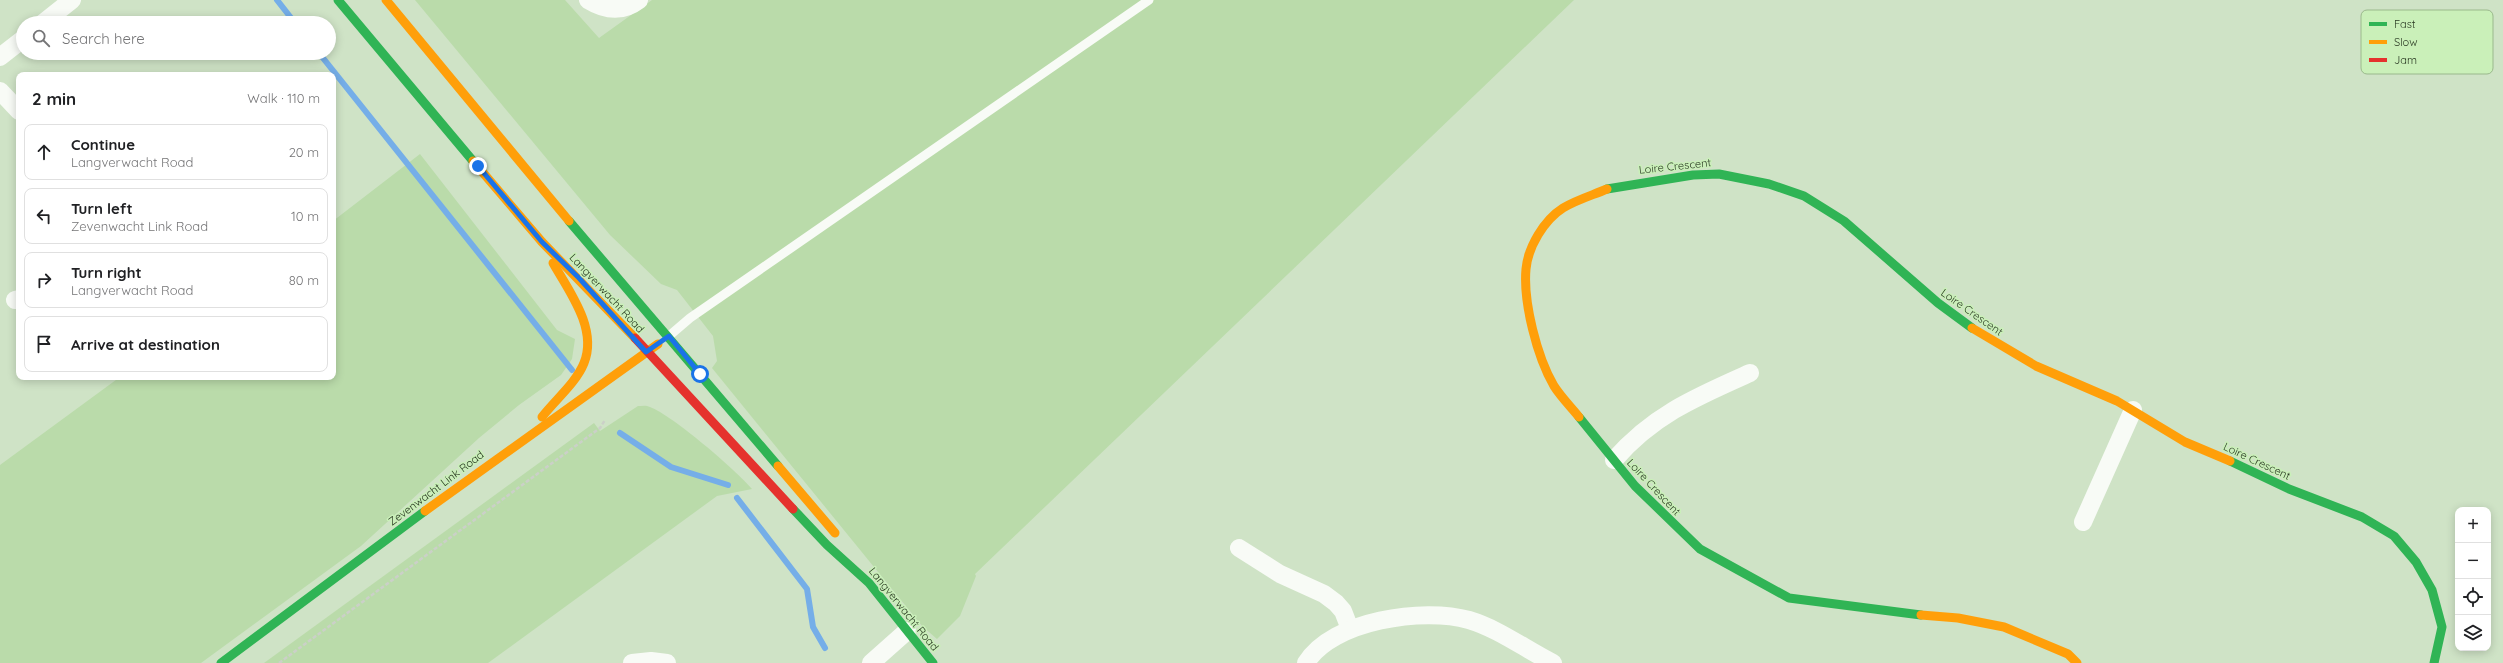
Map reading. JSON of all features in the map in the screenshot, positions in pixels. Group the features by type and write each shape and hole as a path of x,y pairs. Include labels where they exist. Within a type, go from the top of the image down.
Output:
{"street":[{"path":"52,16 72,0"},
{"name":"Langverwacht Road","path":"338,0 542,242 579,278 646,352 827,545 857,571 933,663"},
{"name":"Langverwacht Road","path":"386,0 547,196 669,336 842,544 857,571"},
{"path":"588,0 610,10 622,10 639,0"},
{"path":"0,58 16,45"},
{"path":"0,91 16,108"},
{"name":"Loire Crescent","path":"2078,663 2068,654 2004,627 1958,618 1895,613 1789,598 1700,549 1660,512 1614,460 1554,386 1537,347 1528,302 1526,269 1531,250 1539,234 1563,208 1614,186 1660,178 1719,174 1769,184 1804,196 1844,221 1900,272 1976,331 2036,366 2112,399 2185,442 2248,468 2289,489 2362,517 2394,536 2416,562 2432,590 2442,627 2434,663"},
{"path":"525,438 583,364 587,347 582,319 542,242"},
{"name":"Zevenwacht Link Road","path":"221,663 525,438 669,336"},
{"path":"1614,460 1633,438 1676,407 1750,374"},
{"path":"2083,522 2133,410"},
{"path":"1239,548 1280,574 1324,594 1336,603 1343,611 1350,629"},
{"path":"1306,663 1334,638 1350,629 1389,619 1442,614 1470,620 1553,663"},
{"path":"871,663 907,631"},
{"path":"632,663 651,661 667,663"}],"lane":[{"path":"669,336 690,318 1149,0"}],"path":[{"path":"279,663 524,485 600,428 605,420"}],"green space":[{"path":"415,0 565,0 599,38 652,0 1574,0 975,574 976,576 960,616 937,639 922,626 712,368 717,361 713,336 677,290 661,284 610,235"},
{"path":"420,154 557,330 575,339 572,359 561,375 519,405 479,438 361,546 201,663 0,663 0,465 116,380 336,380 336,219"},
{"path":"638,406 650,407 660,412 688,431 744,480 752,489 717,496 488,663 264,663 594,423 600,431"}],"waterway":[{"path":"277,0 290,16"},
{"path":"325,60 334,72"},
{"path":"336,74 572,370"},
{"path":"620,433 671,467 728,485"},
{"path":"737,498 807,589 813,627 825,648"}],"traffic: fast":[{"path":"338,0 473,161"},
{"path":"1607,189 1693,175 1719,174 1769,184 1804,196 1844,221 1938,303 1972,328"},
{"path":"569,221 778,466"},
{"path":"1579,417 1635,486 1700,549 1789,598 1921,615"},
{"path":"2230,461 2289,489 2362,517 2394,536 2416,562 2432,590 2442,627 2434,663"},
{"path":"793,509 827,545 869,583 933,663"},
{"path":"221,663 425,511"}],"traffic: slow":[{"path":"386,0 569,221"},
{"path":"473,161 542,242 635,338"},
{"path":"1579,417 1554,386 1542,360 1532,329 1529,313 1526,269 1530,252 1538,235 1556,213 1568,205 1607,189"},
{"path":"542,417 576,377 584,363 587,350 585,324 580,311 553,263"},
{"path":"1972,328 2036,366 2117,401 2185,442 2230,461"},
{"path":"425,511 658,344"},
{"path":"778,466 835,533"},
{"path":"1921,615 1958,618 2004,627 2068,654 2077,663"}],"traffic: jam":[{"path":"635,338 793,509"}],"route":[{"path":"478,166 542,242 579,278 609,313 646,352 669,336 700,374"}]}
